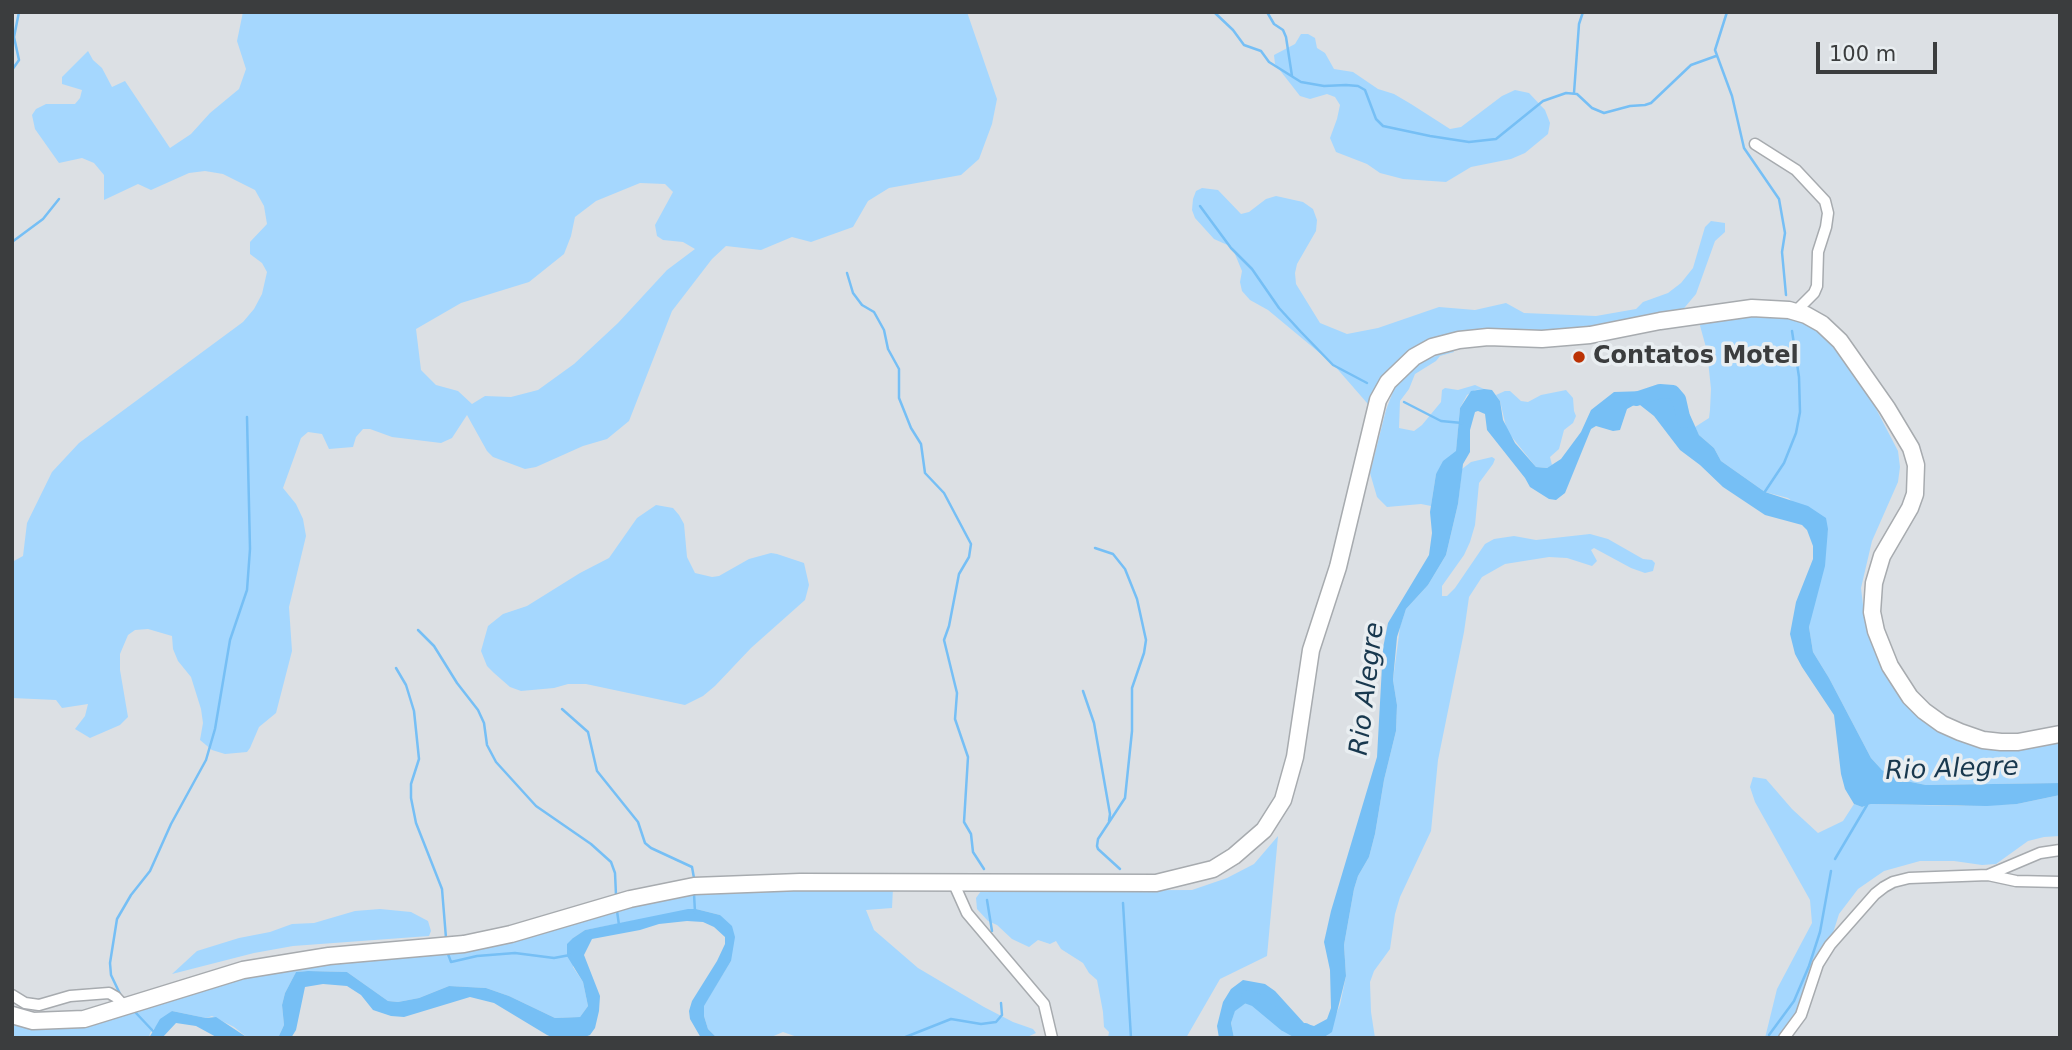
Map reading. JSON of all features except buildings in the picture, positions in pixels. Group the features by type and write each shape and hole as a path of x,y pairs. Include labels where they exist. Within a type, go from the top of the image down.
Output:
{"highway":[{"path":"12,1015 56,1022 84,1019 243,970 330,956 464,944 511,934 630,899 694,886 800,882 1156,883 1213,869 1234,856 1264,830 1283,800 1295,757 1311,650 1342,556 1378,400 1388,382 1414,357 1432,347 1459,340 1488,337 1567,338 1752,308 1795,312 1822,324 1840,341 1897,423 1911,448 1916,466 1915,494 1910,508 1882,556 1872,598 1876,631 1882,651 1898,680 1910,697 1942,724 1983,740 2018,742 2060,734"}],"street":[{"path":"1755,144 1796,170 1825,201 1828,213 1818,252 1817,286 1814,293 1795,312"},
{"path":"1988,875 2040,853 2060,849"},
{"path":"1784,1038 1801,1015 1823,956 1875,894 1893,881 1988,875 2016,881 2060,882"},
{"path":"954,884 967,912 1044,1004 1052,1038"},
{"path":"12,995 25,1003 39,1005 70,996 105,992 116,997 125,1007"}],"shaded area":[{"path":"243,12 967,12 997,99 992,124 979,159 961,175 889,188 868,201 853,227 811,242 792,237 761,250 726,246 712,259 672,311 629,421 607,439 525,469 493,457 467,415 452,438 441,443 392,437 363,429 356,437 353,447 329,449 322,434 308,432 301,438 283,488 296,504 303,519 306,536 289,607 292,651 276,713 259,727 247,752 225,754 212,750 200,740 203,723 201,709 191,677 178,661 173,649 172,636 148,629 135,630 128,635 120,654 128,717 120,725 90,738 75,729 85,716 88,704 62,708 56,700 12,698 12,562 23,556 27,523 52,472 79,443 243,322 254,309 262,294 267,272 262,263 250,254 250,242 267,224 264,206 255,190 223,174 205,171 189,173 151,190 138,184 104,200 104,175 94,163 82,158 59,163 35,129 32,115 36,109 46,104 75,104 82,90 62,84 62,77 88,51 102,68 112,87 125,81 170,148 191,134 210,113 239,89 246,69 237,41","holes":["640,183 665,184 673,192 655,225 657,236 663,240 683,242 695,249 667,270 618,323 574,364 538,390 511,397 485,396 472,404 458,391 436,385 421,370 416,329 461,303 529,282 564,254 575,217 596,201"]},
{"path":"1301,34 1315,38 1317,48 1325,53 1334,69 1353,72 1450,129 1461,127 1502,96 1515,90 1529,93 1545,110 1550,123 1548,134 1525,153 1511,159 1471,167 1446,182 1403,179 1380,173 1367,164 1336,152 1330,138 1340,105 1335,97 1327,94 1310,99 1300,96 1275,64 1274,55 1295,44"},
{"path":"1202,188 1218,190 1241,214 1276,196 1303,202 1313,209 1317,220 1316,231 1297,264 1296,284 1320,323 1347,334 1378,328 1439,307 1475,310 1506,303 1524,313 1596,316 1636,309 1643,302 1668,293 1681,283 1693,268 1705,227 1711,221 1725,223 1725,232 1715,241 1696,294 1680,313 1573,330 1449,335 1433,339 1374,411 1333,364 1242,291 1242,271 1232,247 1214,239 1195,218 1192,210 1193,199 1196,191"},
{"path":"1774,311 1823,328 1872,401 1898,451 1898,482 1872,541 1861,588 1865,622 1883,671 1902,701 1917,714 1967,739 2060,739 2060,783 1926,785 1896,779 1882,770 1871,758 1813,652 1809,627 1828,529 1788,498 1765,492 1721,461 1714,448 1699,435 1695,427 1709,418 1711,389 1707,351 1699,322"},
{"path":"1453,349 1454,352 1440,356 1415,374 1400,401 1399,428 1414,431 1422,425 1441,402 1442,390 1445,388 1458,390 1475,385 1484,389 1467,395 1460,408 1456,452 1436,474 1431,506 1421,504 1387,507 1377,497 1370,473 1394,389 1404,375 1421,362"},
{"path":"1492,390 1500,401 1503,420 1515,443 1536,467 1547,468 1561,459 1581,432 1591,410 1614,392 1646,391 1676,399 1690,415 1699,435 1714,448 1721,461 1765,492 1808,506 1826,518 1828,529 1825,566 1809,627 1813,652 1871,758 1882,770 1896,779 1926,785 2060,783 2060,795 2017,804 1987,806 1871,804 1862,807 1854,804 1845,789 1841,774 1834,715 1802,667 1795,654 1790,634 1796,602 1813,559 1813,546 1807,530 1802,525 1765,515 1723,487 1680,450 1654,416 1640,405 1636,404 1627,409 1620,430 1613,431 1596,426 1591,429 1565,493 1556,500 1549,499 1530,487 1487,430 1485,414 1478,411 1475,412 1470,430 1470,452 1463,464 1458,504 1446,555 1428,585 1406,609 1397,637 1393,680 1397,705 1396,731 1369,857 1354,889 1344,945 1346,976 1332,1032 1323,1038 1301,1038 1274,1011 1246,1003 1235,1011 1231,1023 1234,1038 1219,1038 1217,1026 1223,1002 1231,989 1243,980 1265,984 1275,991 1304,1023 1314,1026 1327,1019 1331,1008 1330,970 1324,942 1377,757 1383,648 1388,623 1429,555 1432,533 1430,512 1436,474 1443,461 1456,451 1460,408 1471,391"},
{"path":"1566,390 1573,398 1576,416 1573,423 1564,430 1559,449 1550,457 1552,465 1547,468 1536,467 1507,431 1496,395 1510,391 1521,401 1528,402 1541,395"},
{"path":"1492,457 1495,459 1493,464 1479,483 1475,525 1470,542 1442,586 1442,596 1447,596 1455,588 1485,544 1494,539 1514,536 1536,540 1590,534 1608,539 1643,559 1652,560 1655,563 1653,571 1645,573 1631,568 1594,548 1591,550 1597,561 1592,566 1567,558 1549,557 1505,564 1482,577 1469,597 1438,760 1431,831 1400,897 1390,949 1374,971 1370,982 1375,1038 1323,1038 1327,1036 1340,1005 1346,976 1344,945 1354,889 1369,857 1396,731 1397,705 1393,680 1400,627 1406,609 1428,585 1446,555 1458,504 1462,469 1471,462"},
{"path":"656,505 673,508 679,515 684,524 687,557 695,573 719,576 749,559 777,554 804,563 809,585 805,600 751,648 715,686 685,705 586,684 521,691 510,687 487,666 481,651 488,626 503,614 527,606 609,558 637,518"},
{"path":"1753,777 1766,779 1818,833 1843,821 1854,804 1862,807 1871,804 2017,804 2060,795 2060,836 2028,841 1996,864 1920,861 1884,871 1858,889 1839,914 1810,1006 1785,1038 1765,1038 1777,989 1812,923 1810,900 1755,802 1750,787"},
{"path":"1278,836 1267,956 1220,979 1186,1038 1108,1038 1109,1032 1104,1027 1097,980 1083,963 1061,949 1056,941 1050,944 1038,940 1029,947 1012,939 977,909 976,898 981,891 1192,890 1227,878 1254,864"},
{"path":"731,885 893,888 892,908 866,910 874,930 918,968 984,1007 1033,1029 1036,1033 1025,1038 800,1038 783,1032 769,1038 717,1038 708,1029 704,1005 731,961 720,915 696,909 585,930 573,938 573,967 583,982 588,1006 580,1017 555,1018 486,988 449,986 419,998 388,1001 347,972 308,971 296,972 285,993 282,1005 284,1025 278,1038 248,1038 212,1016 206,1018 172,1011 150,1033 149,1038 12,1038 12,1019 35,1023 220,977 400,954"},
{"path":"380,909 411,912 428,921 431,931 429,936 293,946 172,974 197,951 292,924 314,923 355,911"},
{"path":"688,909 720,915 732,926 735,937 731,961 704,1006 708,1029 717,1038 701,1038 690,1019 689,1011 692,1001 717,961 725,944 725,937 703,922 687,921 659,924 592,939 584,955 600,996 599,1011 595,1028 590,1035 582,1038 554,1038 494,1003 470,997 404,1017 391,1016 373,1010 361,995 347,986 323,984 305,987 296,1030 291,1038 278,1038 284,1025 282,1005 285,993 296,972 308,971 347,972 388,1001 419,998 449,986 486,988 555,1018 580,1017 588,1006 583,982 567,956 567,944 573,938 585,930"},
{"path":"1246,1003 1274,1011 1301,1038 1234,1038 1231,1023 1235,1010"},
{"path":"172,1011 206,1018 216,1017 248,1038 218,1038 196,1026 176,1023 162,1038 149,1038 160,1019"}],"waterway":[{"path":"12,70 19,60 14,37 19,12"},
{"path":"1214,12 1244,45 1261,51 1269,62 1301,82 1324,86 1358,86 1365,90 1376,119 1383,126 1469,142 1496,139 1543,101 1566,93 1577,94 1592,108 1604,113 1651,103 1691,65 1716,56"},
{"path":"1267,12 1286,37 1292,76"},
{"path":"1574,93 1579,24 1583,12"},
{"path":"1727,12 1715,50 1732,96 1744,148 1779,199 1785,233 1782,252 1786,295"},
{"path":"12,242 43,219 59,199"},
{"path":"1200,206 1231,248 1252,269 1279,308 1301,332 1333,365 1367,383"},
{"path":"847,273 853,293 862,305 874,312 884,330 888,349 899,369 899,398 911,428 921,444 925,473 944,493 971,544 969,557 959,574 944,640 957,693 955,719 968,757 964,822 971,834 973,852 984,869"},
{"path":"1764,493 1784,463 1796,433 1800,412 1799,377 1792,331"},
{"name":"Rio Alegre","path":"1636,399 1660,391 1673,392 1679,399 1684,421"},
{"path":"1404,402 1441,421 1462,423"},
{"path":"121,996 111,975 110,963 117,919 150,871 171,824 206,760 215,729 230,640 247,590 250,549 247,417"},
{"path":"1095,548 1113,554 1125,569 1137,599 1146,640 1132,688 1132,731 1125,798 1098,839 1097,846 1120,869"},
{"path":"418,630 434,646 478,710 484,723 487,745 496,762 536,806 591,844 611,862 615,873 616,895"},
{"path":"396,668 406,685 414,711 419,759 411,784 411,798 416,823 442,889 446,938"},
{"path":"1083,691 1094,723 1109,821"},
{"path":"562,709 588,732 597,771 638,822 645,843 692,867 694,878"},
{"path":"1835,859 1867,805"},
{"path":"1769,1035 1794,1001 1809,966 1820,932 1831,871"},
{"path":"694,894 695,912"},
{"path":"987,900 992,931"},
{"path":"1123,903 1131,1038"},
{"path":"617,911 619,925"},
{"path":"448,954 451,962 477,956 515,953 554,958 570,955"},
{"name":"Rio Alegre","path":"1248,997 1256,1000 1286,1025 1295,1030 1305,1030"},
{"path":"903,1038 951,1019 981,1024 996,1022 1002,1015 1001,1003"},
{"path":"136,1013 153,1031"}],"place":[{"name":"Contatos Motel","path":"1579,357"}]}
